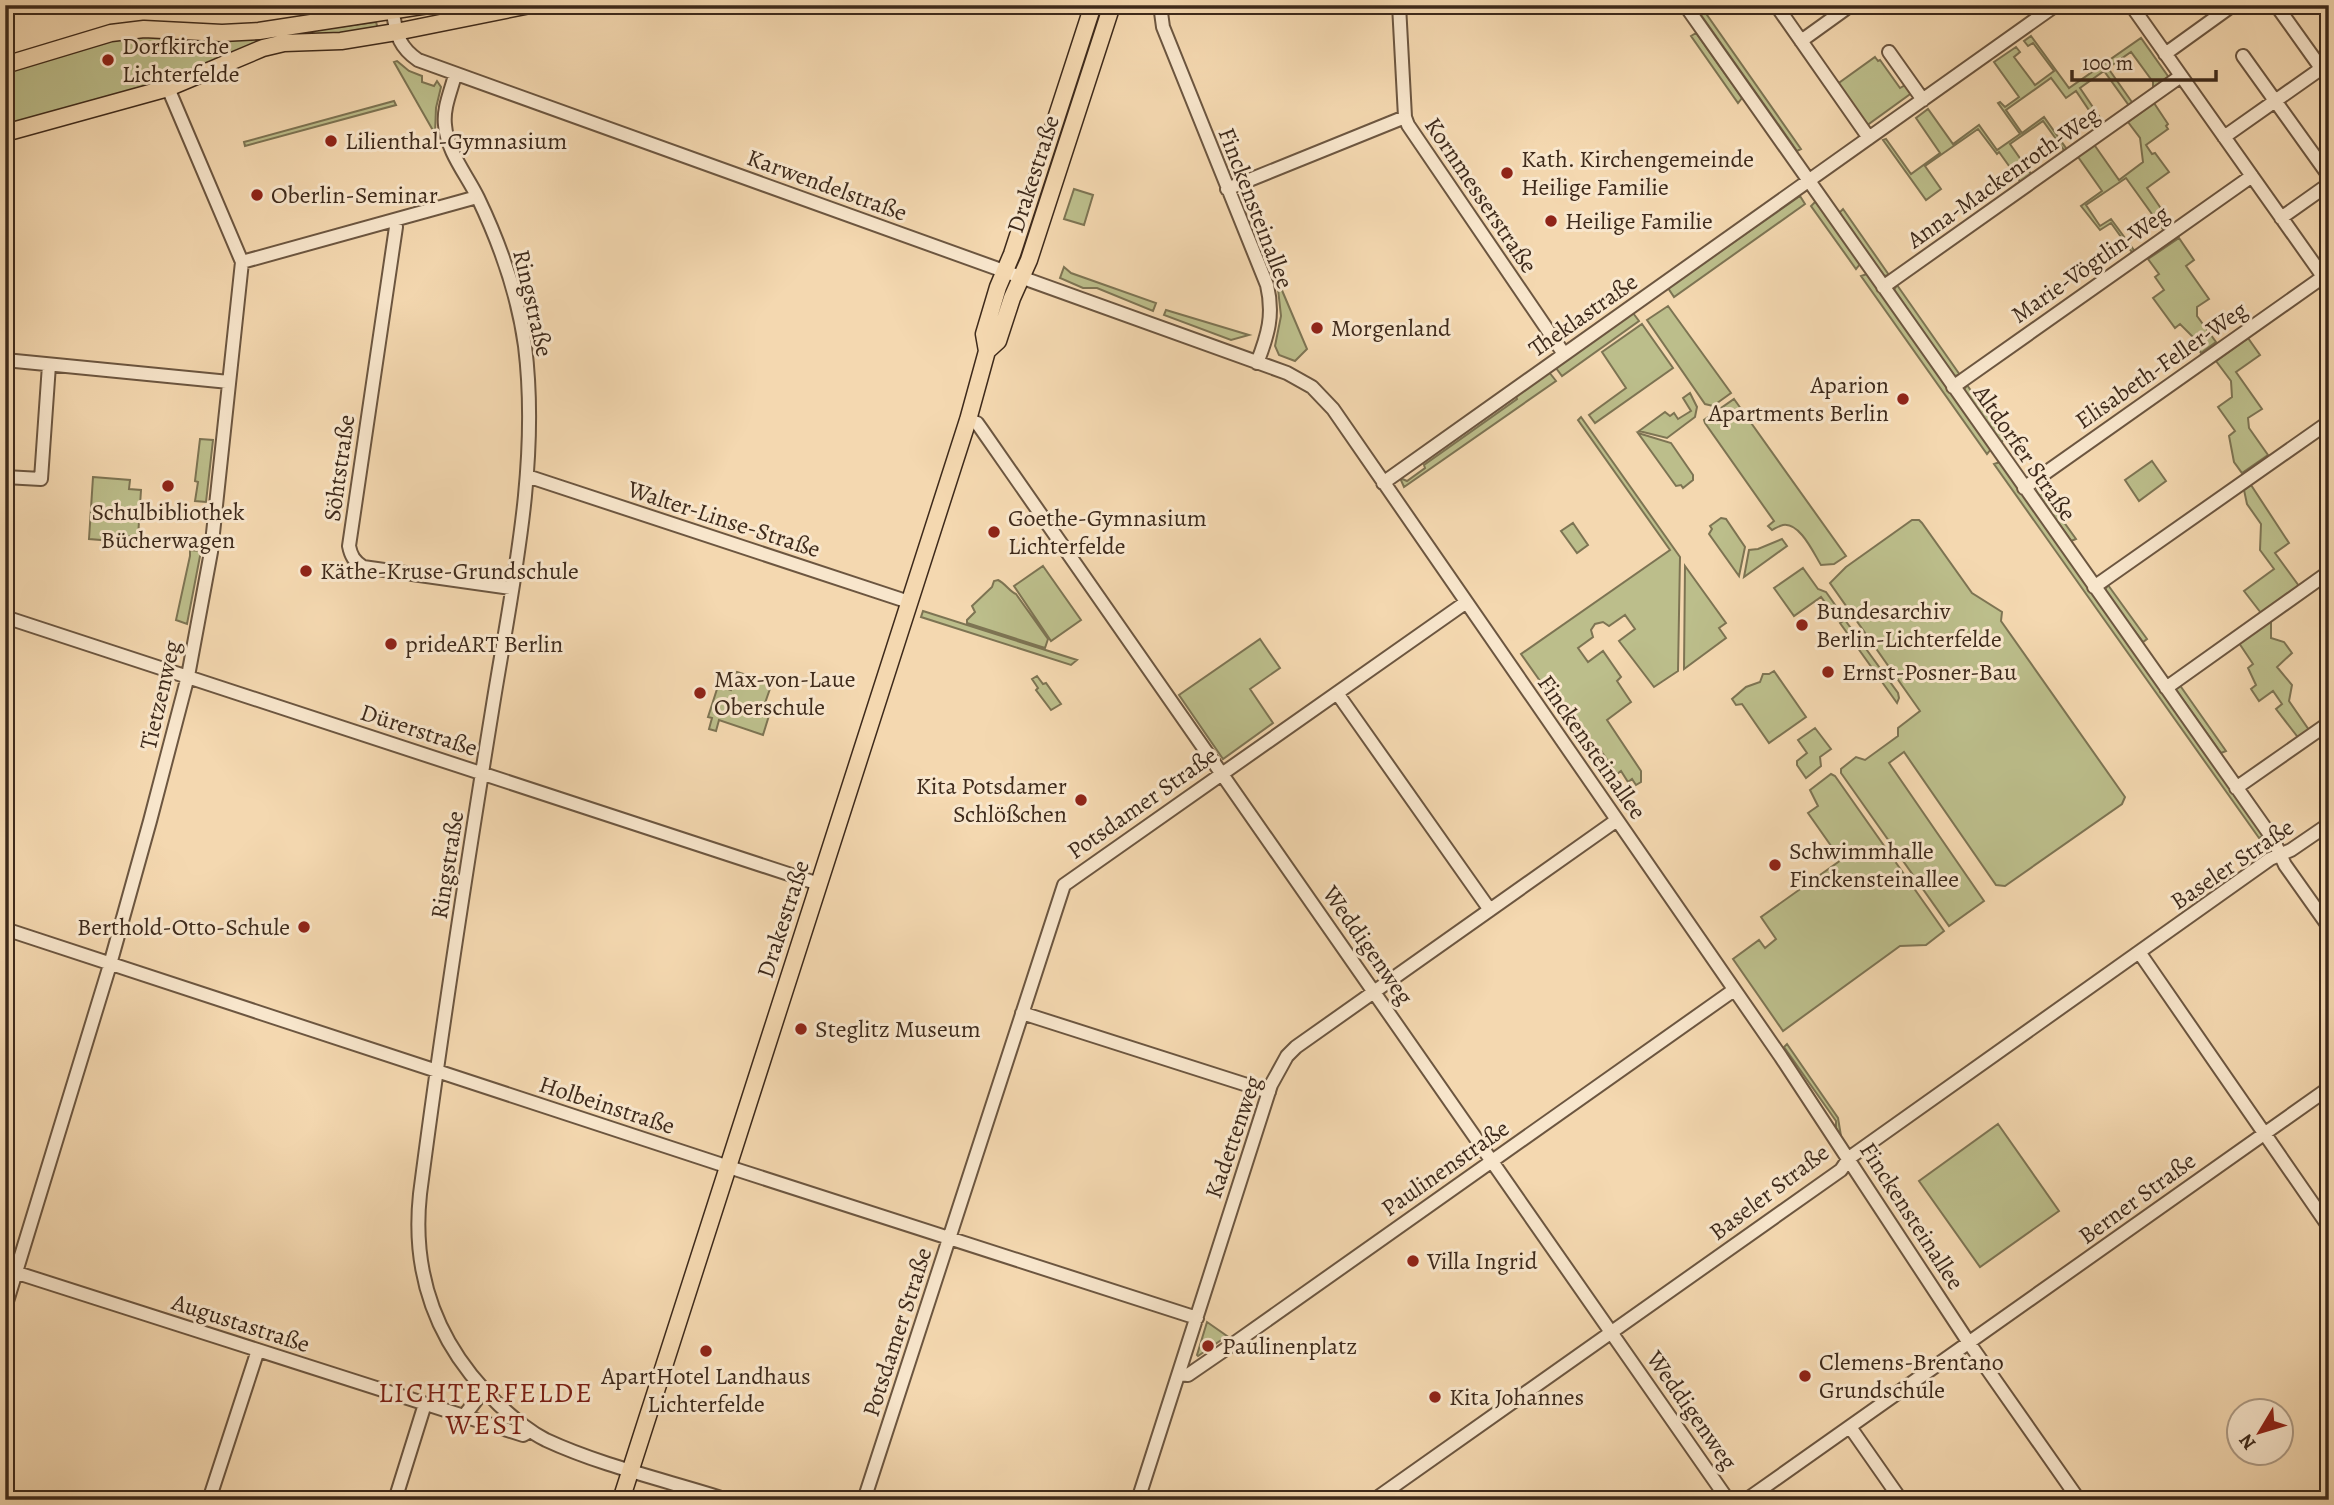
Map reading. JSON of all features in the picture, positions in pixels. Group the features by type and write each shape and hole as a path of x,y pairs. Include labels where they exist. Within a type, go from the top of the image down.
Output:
{"main road":[{"path":"5,65 111,33 130,30 222,33 258,31 392,8 428,5"},
{"path":"5,133 168,88 263,48 284,43 341,41 530,5"},
{"name":"Drakestraße","path":"621,1500 968,420 987,351 984,334 1093,5"},
{"name":"Drakestraße","path":"987,351 998,341 1022,277 1112,5"}],"street":[{"name":"Finckensteinallee","path":"1160,5 1163,27 1267,285 1271,322 1257,363 1287,373 1312,387 1333,409 1849,1158 1969,1343 2079,1500"},
{"name":"Kornmesserstraße","path":"1399,5 1405,117 1564,354"},
{"name":"Altdorfer Straße","path":"1685,5 2273,839 2280,855 2329,927"},
{"path":"1776,5 1869,138"},
{"path":"1801,41 1851,5"},
{"name":"Theklastraße","path":"1382,483 2056,5"},
{"path":"2131,5 2326,281"},
{"path":"2165,54 2233,5"},
{"path":"2224,137 2325,65 2276,5"},
{"path":"392,8 396,32"},
{"name":"Karwendelstraße","path":"396,32 407,53 455,75 1257,363"},
{"path":"1889,52 1923,100"},
{"path":"2243,56 2329,176"},
{"name":"Ringstraße","path":"455,75 445,113 445,129 454,156 478,197 500,253 522,331 529,390 530,433 527,476 511,588 418,1209 422,1266 433,1308 459,1360 484,1390 530,1431 554,1443 728,1500"},
{"name":"Anna-Mackenroth-Weg","path":"1883,287 2181,76"},
{"name":"Tietzenweg","path":"5,1308 11,1271 110,964 188,676 211,552 242,262 168,88"},
{"path":"1227,189 1405,117"},
{"name":"Marie-Vögtlin-Weg","path":"1953,387 2252,176"},
{"path":"2281,218 2329,184"},
{"path":"242,262 478,197"},
{"name":"Söhtstraße","path":"394,221 396,227 349,546 351,555 355,562 363,566 511,588"},
{"name":"Elisabeth-Feller-Weg","path":"2024,488 2326,281"},
{"path":"5,360 229,382"},
{"path":"5,477 41,479 49,365"},
{"name":"Weddigenweg","path":"968,420 982,430 1728,1500"},
{"path":"2094,587 2329,422"},
{"name":"Walter-Linse-Straße","path":"527,476 909,602"},
{"path":"2166,688 2329,572"},
{"name":"Potsdamer Straße","path":"864,1500 1066,882 1465,603"},
{"name":"Dürerstraße","path":"5,617 819,884"},
{"path":"1337,693 1490,910"},
{"path":"2236,788 2329,723"},
{"name":"Kadettenweg","path":"1138,1500 1269,1092 1287,1056 1374,991 1617,820"},
{"name":"Baseler Straße","path":"1374,1500 1841,1170 1849,1158 2139,952 2329,824"},
{"name":"Holbeinstraße","path":"5,929 727,1167 1197,1318"},
{"path":"2139,952 2329,1227"},
{"name":"Paulinenstraße","path":"1179,1374 1188,1375 1734,990"},
{"path":"1022,1013 1269,1092"},
{"name":"Berner Straße","path":"1746,1500 2329,1088"},
{"name":"Augustastraße","path":"11,1271 523,1435 530,1431"},
{"path":"209,1500 258,1350"},
{"path":"464,1416 484,1390"},
{"path":"395,1500 425,1404"},
{"path":"1850,1427 1901,1500"}],"green space":[{"path":"1098,5 1105,5 1024,254 1020,253"},
{"path":"1694,5 1700,5 1801,149 1797,151"},
{"path":"376,22 378,29 322,35 5,128 5,73 131,35 262,37"},
{"path":"1696,33 1742,98 1738,103 1691,36"},
{"path":"2031,36 2069,88 2141,38 2170,79 2153,92 2153,82 2131,52 2108,68 2134,105 2130,107 2104,71 2080,88 2105,125 2101,128 2076,91 2066,98 2051,78 2006,110 2022,133 2044,117 2068,151 2066,153 2043,121 2010,144 2031,174 2022,184 1978,129 1925,166 1941,189 1926,200 1883,140 1886,139 1911,174 1940,153 1916,118 1928,109 1953,144 1979,125 1997,150 2020,134 1998,103 2005,107 2019,97 1994,62 2016,47 2020,52 2014,57 2035,85 2054,71 2033,43 2028,46 2024,41"},
{"path":"1875,57 1900,88 1907,84 1913,92 1866,126 1836,85"},
{"path":"397,61 409,71 422,76 422,82 434,86 437,81 441,87 436,108 435,134 394,62"},
{"path":"394,101 396,105 245,146 244,142"},
{"path":"2154,103 2168,124 2168,129 2146,145 2169,172 2147,188 2173,226 2165,232 2126,178 2086,205 2100,226 2111,219 2136,253 2134,255 2111,223 2100,230 2081,206 2102,191 2076,154 2093,143 2119,180 2143,162 2140,138 2128,122"},
{"path":"1074,189 1093,195 1084,225 1064,219"},
{"path":"1800,196 1805,204 1674,297 1668,288"},
{"path":"1816,201 1860,264 1856,269 1811,206"},
{"path":"1843,209 1889,275 1884,276 1839,213"},
{"path":"2179,238 2194,260 2186,266 2209,299 2197,307 2197,316 2216,342 2201,353 2194,342 2196,340 2180,324 2175,328 2153,298 2164,290 2155,277 2159,274 2148,259"},
{"path":"1064,267 1071,273 1156,303 1153,311 1097,288 1083,288 1060,278"},
{"path":"1867,274 1991,449 1987,454 1861,276"},
{"path":"1897,285 1960,375 1954,376 1894,290"},
{"path":"1281,288 1307,349 1295,361 1279,355 1275,346 1281,316 1278,289"},
{"path":"1668,306 1731,393 1713,406 1705,404 1647,320"},
{"path":"1166,310 1249,335 1231,340 1164,315"},
{"path":"1633,313 1639,321 1562,376 1556,368"},
{"path":"1642,324 1673,368 1595,423 1589,415 1626,388 1602,352"},
{"path":"2248,338 2260,355 2236,372 2262,409 2248,418 2249,428 2268,455 2242,473 2234,462 2229,436 2235,431 2218,407 2232,397 2231,381 2216,361"},
{"path":"1549,372 1556,381 1404,487 1400,478 1407,481 1425,468 1424,465 1517,399 1516,396"},
{"path":"1967,385 2005,439 2001,442 1964,390"},
{"path":"1690,393 1697,407 1695,417 1667,438 1639,431 1665,412 1670,416 1674,413 1678,419 1691,411 1683,398"},
{"path":"1734,399 1846,556 1834,564 1821,565 1806,540 1795,528 1783,525 1772,530 1768,526 1774,521 1705,423 1704,420"},
{"path":"1581,417 1680,557 1678,671 1654,687 1619,641 1635,629 1625,615 1609,626 1603,622 1595,624 1591,630 1593,637 1578,648 1588,662 1603,651 1621,677 1617,681 1631,702 1607,720 1641,771 1641,782 1636,785 1632,779 1628,782 1621,771 1617,774 1601,751 1593,756 1521,654 1670,550 1578,420"},
{"path":"1638,433 1671,443 1693,475 1693,480 1683,488 1681,485 1676,486"},
{"path":"200,439 213,440 206,502 195,501"},
{"path":"2152,461 2166,481 2139,501 2125,480"},
{"path":"2000,462 2264,835 2259,838 1994,464"},
{"path":"93,477 130,480 129,489 141,490 138,537 126,536 125,542 89,539"},
{"path":"2251,485 2289,543 2275,553 2299,586 2261,613 2244,591 2274,569 2260,550 2261,524 2247,504 2244,490"},
{"path":"2038,486 2076,539 2071,541 2036,491"},
{"path":"1721,518 1726,519 1745,547 1739,576 1709,534 1712,529 1710,526"},
{"path":"1912,520 1922,523 1972,593 2002,612 2001,621 2125,797 2122,804 2005,886 1996,885 1904,752 1889,763 1984,901 1949,926 1841,773 1841,769 1856,757 1865,760 1898,736 1898,728 1920,711 1830,583 1846,567"},
{"path":"1573,523 1588,545 1577,553 1561,531"},
{"path":"1782,539 1787,546 1744,577 1749,550"},
{"path":"190,550 201,551 187,624 176,620"},
{"path":"1043,566 1081,620 1051,641 1014,586"},
{"path":"1685,566 1726,623 1719,628 1726,638 1684,669"},
{"path":"1803,568 1818,589 1826,592 1843,616 1838,620 1821,597 1794,616 1774,588"},
{"path":"998,580 1016,594 1048,639 1045,648 967,623 975,612 972,606 992,587 994,581"},
{"path":"2108,585 2147,639 2143,642 2112,604 2105,590"},
{"path":"923,611 1077,660 1071,665 921,617"},
{"path":"1845,620 1898,693 1897,703 1840,623"},
{"path":"2271,621 2271,638 2284,642 2292,653 2277,667 2292,685 2289,701 2309,730 2300,740 2276,709 2282,704 2273,691 2259,701 2251,689 2256,685 2248,668 2253,664 2239,643"},
{"path":"1260,639 1280,668 1250,689 1273,723 1223,759 1179,695"},
{"path":"1774,671 1806,717 1769,743 1742,704 1736,705 1732,699 1746,687 1760,682 1763,674"},
{"path":"737,672 772,683 764,706 771,709 763,735 719,720 716,731 709,729 712,718 708,717 718,686 731,690"},
{"path":"1037,676 1043,684 1046,683 1061,704 1051,710 1036,690 1038,688 1032,679"},
{"path":"2179,684 2226,751 2221,753 2176,690"},
{"path":"1815,728 1831,749 1820,757 1821,766 1806,778 1797,761 1807,753 1798,740"},
{"path":"1831,774 1944,931 1926,945 1900,946 1783,1031 1733,959 1759,940 1765,948 1776,939 1761,917 1841,860 1808,813 1818,806 1810,790"},
{"path":"1787,1044 1838,1118 1841,1136 1836,1128 1836,1121 1784,1047"},
{"path":"1998,1124 2059,1211 1980,1267 1919,1181"},
{"path":"1207,1322 1227,1336 1198,1356 1197,1355"}],"place":[{"name":"Dorfkirche Lichterfelde","path":"108,60"},
{"name":"Lilienthal-Gymnasium","path":"331,141"},
{"name":"Kath. Kirchengemeinde Heilige Familie","path":"1507,173"},
{"name":"Oberlin-Seminar","path":"257,195"},
{"name":"Heilige Familie","path":"1551,221"},
{"name":"Morgenland","path":"1317,328"},
{"name":"Aparion Apartments Berlin","path":"1903,399"},
{"name":"Schulbibliothek Bücherwagen","path":"168,486"},
{"name":"Goethe-Gymnasium Lichterfelde","path":"994,532"},
{"name":"Käthe-Kruse-Grundschule","path":"306,571"},
{"name":"Bundesarchiv Berlin-Lichterfelde","path":"1802,625"},
{"name":"prideART Berlin","path":"391,644"},
{"name":"Ernst-Posner-Bau","path":"1828,672"},
{"name":"Max-von-Laue Oberschule","path":"700,693"},
{"name":"Kita Potsdamer Schlößchen","path":"1081,800"},
{"name":"Schwimmhalle Finckensteinallee","path":"1775,865"},
{"name":"Berthold-Otto-Schule","path":"304,927"},
{"name":"Steglitz Museum","path":"801,1029"},
{"name":"Villa Ingrid","path":"1413,1261"},
{"name":"Paulinenplatz","path":"1208,1346"},
{"name":"ApartHotel Landhaus Lichterfelde","path":"706,1351"},
{"name":"Clemens-Brentano Grundschule","path":"1805,1376"},
{"name":"Kita Johannes","path":"1435,1397"}],"district":[{"name":"LICHTERFELDE WEST","path":"486,1408"}]}
